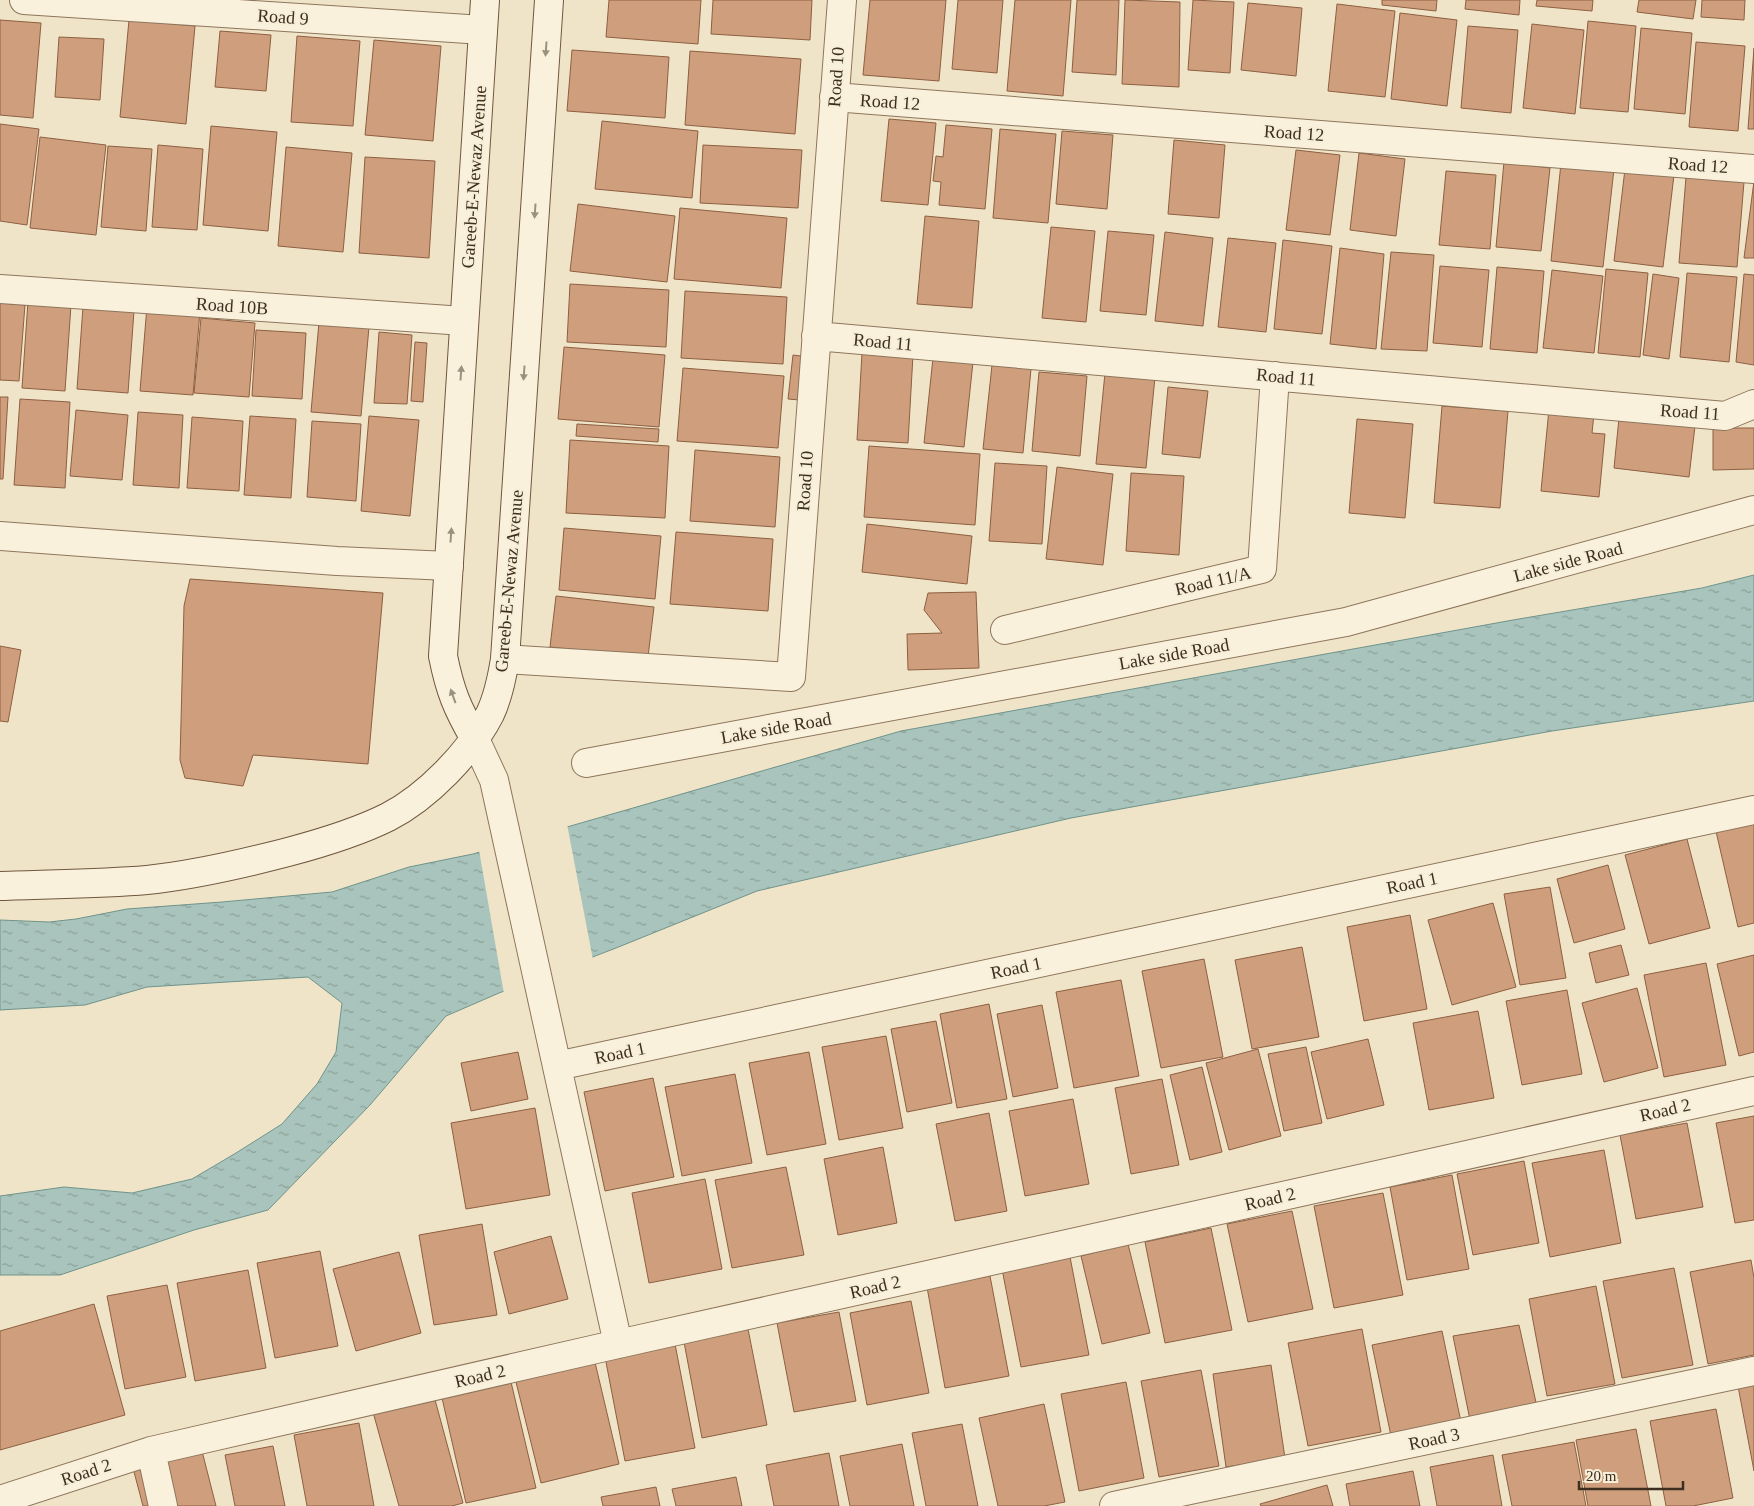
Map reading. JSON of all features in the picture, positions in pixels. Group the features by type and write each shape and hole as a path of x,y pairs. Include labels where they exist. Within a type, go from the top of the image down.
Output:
{"street":[{"name":"Road 9","path":"24,0 157,4 483,30"},
{"name":"Gareeb-E-Newaz Avenue","path":"485,0 443,656 448,684 458,710 475,739 490,713 499,689 505,659 549,0"},
{"name":"Road 10","path":"505,659 790,677 842,0"},
{"name":"Road 12","path":"834,98 1754,169"},
{"name":"Road 10B","path":"0,289 464,321"},
{"name":"Road 11","path":"816,336 1725,416 1754,404"},
{"name":"Road 11/A","path":"1005,630 1262,569 1275,376"},
{"name":"Lake side Road","path":"586,763 1346,622 1754,510"},
{"path":"0,536 337,561 449,566"},
{"path":"0,886 148,880 237,866 328,841 388,817 412,801 436,782 475,739 494,780 618,1344"},
{"name":"Road 1","path":"557,1066 1754,810"},
{"name":"Road 2","path":"0,1500 151,1451 618,1344 1754,1091"},
{"name":"Road 3","path":"1114,1506 1754,1371"},
{"path":"151,1451 163,1506"}],"water":[{"path":"1754,575 1754,701 1552,731 1071,818 757,891 499,993 446,1016 370,1105 268,1210 194,1230 60,1275 0,1275 0,1196 64,1187 132,1193 192,1179 282,1124 317,1084 336,1052 342,1003 308,977 147,987 85,1005 0,1010 0,920 49,922 127,909 332,892 409,867 473,854 901,731 1513,620 1702,588"}],"pier":[{"path":"567,824 593,960 504,994 479,850"}],"building":[{"path":"609,0 701,0 698,44 606,37"},
{"path":"713,0 812,0 810,40 711,34"},
{"path":"870,0 946,0 939,81 863,75"},
{"path":"958,0 1003,0 997,73 952,69"},
{"path":"1015,0 1071,0 1063,96 1007,91"},
{"path":"1077,0 1119,0 1116,75 1072,72"},
{"path":"1125,0 1180,2 1179,87 1122,84"},
{"path":"1193,0 1234,2 1230,73 1188,70"},
{"path":"1382,0 1437,0 1436,11 1382,5"},
{"path":"1466,0 1520,0 1519,15 1465,9"},
{"path":"1537,0 1593,0 1592,11 1536,6"},
{"path":"1639,0 1696,0 1693,19 1637,12"},
{"path":"1702,0 1745,0 1744,20 1701,17"},
{"path":"1248,3 1302,8 1296,76 1241,70"},
{"path":"1337,4 1395,11 1385,97 1328,91"},
{"path":"1400,13 1457,20 1447,106 1391,99"},
{"path":"0,20 41,23 33,118 0,115"},
{"path":"129,20 195,26 186,124 120,117"},
{"path":"1588,21 1636,26 1628,112 1580,108"},
{"path":"1532,24 1584,30 1575,114 1523,108"},
{"path":"1468,26 1518,30 1511,113 1461,108"},
{"path":"1641,28 1692,33 1685,114 1634,109"},
{"path":"220,31 271,35 266,91 215,87"},
{"path":"297,36 360,41 353,126 291,122"},
{"path":"59,37 104,39 100,100 55,97"},
{"path":"374,40 441,46 433,141 365,135"},
{"path":"1696,42 1745,46 1738,131 1689,127"},
{"path":"1754,48 1754,129 1748,129"},
{"path":"572,50 669,57 665,118 567,111"},
{"path":"690,51 801,59 795,134 685,125"},
{"path":"889,119 936,123 928,205 881,201"},
{"path":"602,121 698,131 692,198 595,189"},
{"path":"0,124 39,129 27,225 0,221"},
{"path":"946,125 992,129 985,209 939,205 941,182 933,181 936,156 943,157"},
{"path":"211,126 277,132 268,231 203,225"},
{"path":"1000,129 1056,134 1048,223 993,218"},
{"path":"1062,131 1113,135 1107,209 1056,204"},
{"path":"40,137 106,145 96,235 30,228"},
{"path":"1174,140 1225,145 1219,218 1168,214"},
{"path":"158,145 203,149 197,230 152,227"},
{"path":"703,145 802,150 798,208 700,203"},
{"path":"108,146 152,149 146,231 101,227"},
{"path":"286,147 352,153 343,252 278,246"},
{"path":"1296,150 1340,155 1330,235 1286,230"},
{"path":"1359,153 1405,159 1396,236 1350,230"},
{"path":"365,157 435,161 429,258 359,253"},
{"path":"1504,162 1550,168 1541,251 1496,247"},
{"path":"1561,163 1614,169 1603,267 1551,261"},
{"path":"1625,169 1674,175 1663,267 1614,261"},
{"path":"1446,171 1496,175 1490,249 1439,245"},
{"path":"1686,177 1744,182 1737,267 1679,263"},
{"path":"1754,181 1754,258 1744,258"},
{"path":"578,204 675,216 667,282 570,271"},
{"path":"680,208 787,218 781,288 674,279"},
{"path":"925,216 979,221 972,308 917,304"},
{"path":"1051,227 1095,231 1086,322 1042,318"},
{"path":"1108,231 1154,235 1146,315 1100,311"},
{"path":"1165,232 1213,238 1203,326 1155,321"},
{"path":"1228,238 1276,243 1266,332 1218,327"},
{"path":"1283,240 1332,246 1322,334 1274,329"},
{"path":"1340,248 1384,254 1376,349 1330,344"},
{"path":"1391,252 1434,255 1427,351 1381,349"},
{"path":"1440,266 1489,270 1482,347 1433,343"},
{"path":"1497,267 1544,271 1537,353 1490,349"},
{"path":"1606,269 1648,273 1640,357 1598,353"},
{"path":"1552,270 1603,276 1594,353 1543,348"},
{"path":"1687,273 1737,277 1729,362 1680,357"},
{"path":"1653,274 1679,278 1669,359 1643,355"},
{"path":"1744,274 1754,275 1754,365 1736,362"},
{"path":"570,284 669,290 666,347 567,342"},
{"path":"685,291 787,297 783,364 681,358"},
{"path":"28,301 71,305 65,391 22,388"},
{"path":"0,303 25,305 19,381 0,380"},
{"path":"147,306 200,311 193,395 140,391"},
{"path":"83,307 134,311 128,393 77,389"},
{"path":"201,318 255,323 249,397 194,393"},
{"path":"319,322 369,327 361,416 311,412"},
{"path":"256,330 306,333 302,399 252,396"},
{"path":"379,332 412,335 407,404 374,403"},
{"path":"415,342 427,343 423,402 411,401"},
{"path":"564,347 665,355 659,427 558,419"},
{"path":"862,353 913,355 908,443 857,440"},
{"path":"793,355 816,358 811,401 788,399"},
{"path":"933,358 973,362 964,447 924,443"},
{"path":"992,365 1031,369 1023,453 983,449"},
{"path":"683,368 784,376 778,448 677,441"},
{"path":"1039,372 1087,376 1080,456 1032,451"},
{"path":"1105,373 1155,377 1146,468 1096,464"},
{"path":"1168,387 1208,391 1200,458 1162,454"},
{"path":"0,397 8,397 3,479 0,479"},
{"path":"20,399 70,402 65,488 14,485"},
{"path":"1442,406 1508,411 1500,508 1434,503"},
{"path":"1549,409 1594,414 1592,433 1605,434 1599,497 1541,491"},
{"path":"76,410 128,415 122,480 70,476"},
{"path":"138,412 183,415 179,488 133,485"},
{"path":"250,416 296,419 291,498 244,495"},
{"path":"369,416 419,420 410,516 361,511"},
{"path":"192,417 243,421 239,491 187,488"},
{"path":"1619,418 1695,426 1689,477 1614,468"},
{"path":"1357,419 1413,424 1405,518 1349,513"},
{"path":"312,421 361,424 356,501 307,497"},
{"path":"577,424 659,429 658,442 576,436"},
{"path":"1713,428 1754,428 1754,469 1713,470"},
{"path":"570,440 669,446 665,518 566,513"},
{"path":"869,446 980,454 975,525 864,517"},
{"path":"695,450 780,457 775,527 690,521"},
{"path":"995,463 1047,466 1042,544 989,541"},
{"path":"1057,467 1113,474 1103,565 1046,559"},
{"path":"1131,473 1184,476 1179,555 1126,551"},
{"path":"867,524 972,536 967,584 862,572"},
{"path":"564,528 661,536 655,599 559,590"},
{"path":"676,532 773,539 768,611 670,604"},
{"path":"190,579 383,593 368,764 253,755 243,786 185,778 180,760 184,606"},
{"path":"976,592 979,668 908,670 907,634 942,633 924,610 928,593"},
{"path":"556,596 654,607 648,657 550,647"},
{"path":"0,646 21,650 8,722 0,721"},
{"path":"1754,818 1754,923 1738,927 1715,827"},
{"path":"1687,839 1710,928 1649,944 1625,855"},
{"path":"1608,865 1625,929 1574,943 1557,879"},
{"path":"1550,887 1566,978 1520,985 1504,894"},
{"path":"1493,903 1516,987 1452,1005 1428,920"},
{"path":"1410,915 1427,1009 1364,1021 1347,927"},
{"path":"1621,945 1629,975 1596,983 1589,953"},
{"path":"1302,947 1319,1037 1252,1049 1235,960"},
{"path":"1754,955 1754,1052 1739,1056 1717,964"},
{"path":"1204,959 1223,1057 1161,1068 1142,971"},
{"path":"1706,963 1726,1065 1664,1077 1644,975"},
{"path":"1121,980 1139,1076 1074,1088 1056,992"},
{"path":"1637,988 1658,1068 1604,1082 1582,1003"},
{"path":"1567,990 1582,1074 1522,1085 1506,1001"},
{"path":"989,1004 1007,1099 957,1108 940,1014"},
{"path":"1042,1005 1058,1088 1013,1097 997,1014"},
{"path":"1478,1011 1494,1098 1429,1110 1413,1023"},
{"path":"936,1021 952,1103 907,1112 891,1029"},
{"path":"886,1036 903,1128 839,1140 822,1047"},
{"path":"1368,1039 1384,1105 1327,1119 1311,1052"},
{"path":"1306,1047 1322,1123 1284,1131 1268,1054"},
{"path":"1258,1049 1281,1136 1229,1150 1206,1063"},
{"path":"518,1052 528,1099 471,1111 461,1063"},
{"path":"809,1052 826,1144 767,1155 749,1063"},
{"path":"1202,1067 1222,1152 1190,1160 1170,1075"},
{"path":"735,1074 752,1163 682,1176 665,1087"},
{"path":"653,1078 674,1177 605,1191 584,1092"},
{"path":"1162,1079 1179,1165 1131,1174 1115,1088"},
{"path":"1073,1099 1089,1184 1025,1196 1009,1111"},
{"path":"535,1108 550,1195 466,1209 451,1123"},
{"path":"989,1113 1007,1211 955,1221 936,1124"},
{"path":"1754,1116 1754,1220 1735,1223 1716,1123"},
{"path":"1687,1123 1703,1207 1636,1219 1620,1135"},
{"path":"883,1147 897,1223 838,1235 824,1159"},
{"path":"1604,1150 1621,1243 1550,1257 1532,1163"},
{"path":"1524,1161 1539,1243 1473,1255 1457,1174"},
{"path":"786,1167 804,1255 732,1268 715,1180"},
{"path":"1452,1175 1469,1269 1407,1280 1390,1187"},
{"path":"705,1179 722,1269 649,1283 632,1193"},
{"path":"1383,1193 1403,1295 1334,1308 1314,1206"},
{"path":"1292,1211 1313,1309 1248,1322 1227,1224"},
{"path":"482,1224 497,1315 434,1325 419,1235"},
{"path":"1211,1228 1232,1330 1165,1343 1145,1242"},
{"path":"551,1236 568,1299 509,1314 494,1252"},
{"path":"1128,1244 1150,1333 1102,1344 1081,1256"},
{"path":"320,1251 338,1346 275,1358 257,1263"},
{"path":"399,1252 421,1333 356,1351 333,1269"},
{"path":"1070,1257 1089,1355 1021,1367 1002,1269"},
{"path":"1751,1260 1754,1278 1754,1355 1708,1364 1690,1272"},
{"path":"1674,1268 1693,1365 1622,1378 1603,1281"},
{"path":"248,1270 266,1368 195,1381 177,1283"},
{"path":"990,1276 1009,1376 945,1388 927,1287"},
{"path":"167,1285 186,1377 125,1389 107,1296"},
{"path":"1596,1286 1615,1384 1547,1396 1529,1299"},
{"path":"911,1301 929,1393 867,1405 850,1313"},
{"path":"94,1304 125,1415 0,1450 0,1331"},
{"path":"839,1312 856,1401 794,1412 777,1323"},
{"path":"1519,1325 1537,1407 1470,1420 1453,1336"},
{"path":"748,1329 767,1425 702,1438 684,1342"},
{"path":"1362,1329 1381,1432 1308,1446 1288,1343"},
{"path":"1442,1331 1461,1422 1391,1436 1372,1345"},
{"path":"675,1344 695,1448 625,1461 605,1357"},
{"path":"594,1358 619,1464 541,1483 515,1378"},
{"path":"1271,1365 1285,1458 1226,1467 1213,1374"},
{"path":"1201,1370 1219,1466 1159,1477 1141,1381"},
{"path":"1754,1378 1754,1471 1737,1381"},
{"path":"511,1382 536,1488 466,1503 442,1398"},
{"path":"1126,1382 1144,1478 1079,1491 1061,1394"},
{"path":"434,1396 463,1503 452,1506 399,1506 373,1412"},
{"path":"1044,1404 1065,1502 1044,1506 998,1506 979,1418"},
{"path":"1716,1409 1733,1498 1693,1506 1666,1506 1650,1421"},
{"path":"359,1423 374,1506 307,1506 294,1435"},
{"path":"962,1424 978,1506 926,1506 912,1433"},
{"path":"1636,1429 1651,1506 1588,1506 1576,1440"},
{"path":"1574,1442 1586,1506 1512,1506 1502,1455"},
{"path":"902,1444 914,1506 850,1506 840,1456"},
{"path":"273,1446 285,1506 235,1506 225,1455"},
{"path":"202,1451 216,1506 143,1506 133,1468"},
{"path":"829,1453 839,1506 774,1506 766,1465"},
{"path":"1493,1455 1502,1506 1437,1506 1430,1467"},
{"path":"1413,1471 1420,1506 1350,1506 1346,1484"},
{"path":"736,1477 742,1506 676,1506 672,1489"},
{"path":"1327,1485 1333,1506 1261,1506 1260,1504"},
{"path":"656,1487 660,1506 603,1506 601,1497"}]}
